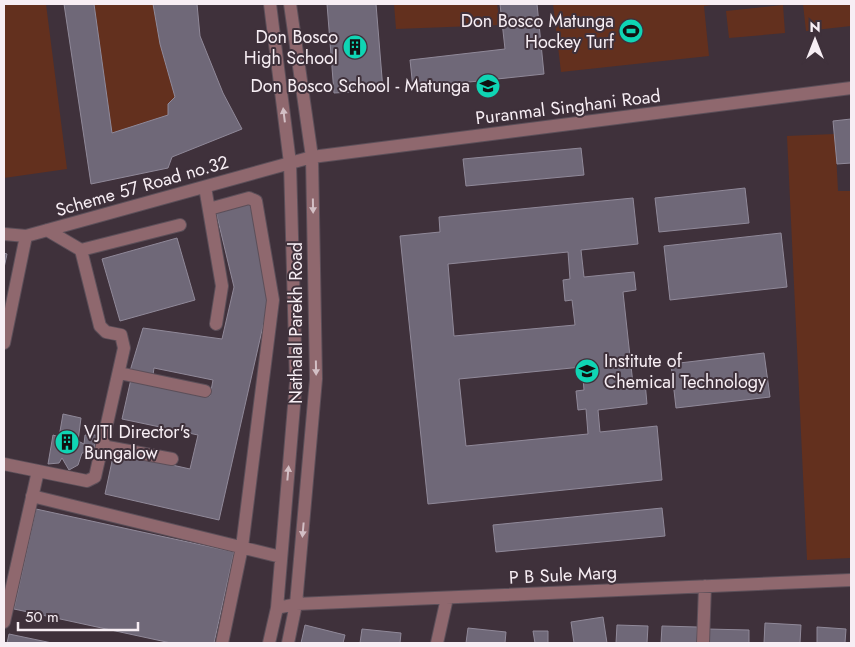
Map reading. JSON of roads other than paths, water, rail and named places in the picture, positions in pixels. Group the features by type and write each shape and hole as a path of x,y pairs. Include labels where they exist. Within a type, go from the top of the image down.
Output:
{"street":[{"name":"Nathalal Parekh Road","path":"269,643 277,608 296,382 290,163 270,4"},
{"name":"Nathalal Parekh Road","path":"288,643 296,604 316,379 312,157 290,4"},
{"name":"Puranmal Singhani Road","path":"290,163 312,157 851,88"},
{"name":"Scheme 57 Road no.32","path":"4,234 26,236 290,163"},
{"path":"205,187 222,286 216,324"},
{"path":"209,209 249,198 256,201 272,292 242,547 222,643"},
{"path":"47,230 81,250 180,225"},
{"path":"4,343 26,236"},
{"path":"4,464 87,481 92,480 119,373 124,342 121,335 106,332 100,326 81,250"},
{"path":"119,373 205,391"},
{"path":"102,446 172,459"},
{"path":"4,622 38,471"},
{"path":"32,496 281,557"},
{"name":"P B Sule Marg","path":"277,608 296,604 851,580"},
{"path":"703,643 705,586"},
{"path":"437,643 447,598"}],"place":[{"name":"Don Bosco Matunga Hockey Turf","path":"631,31"},
{"name":"Don Bosco High School","path":"355,47"},
{"name":"Don Bosco School - Matunga","path":"488,86"},
{"name":"Institute of Chemical Technology","path":"587,371"},
{"name":"VJTI Director's Bungalow","path":"67,442"}]}
